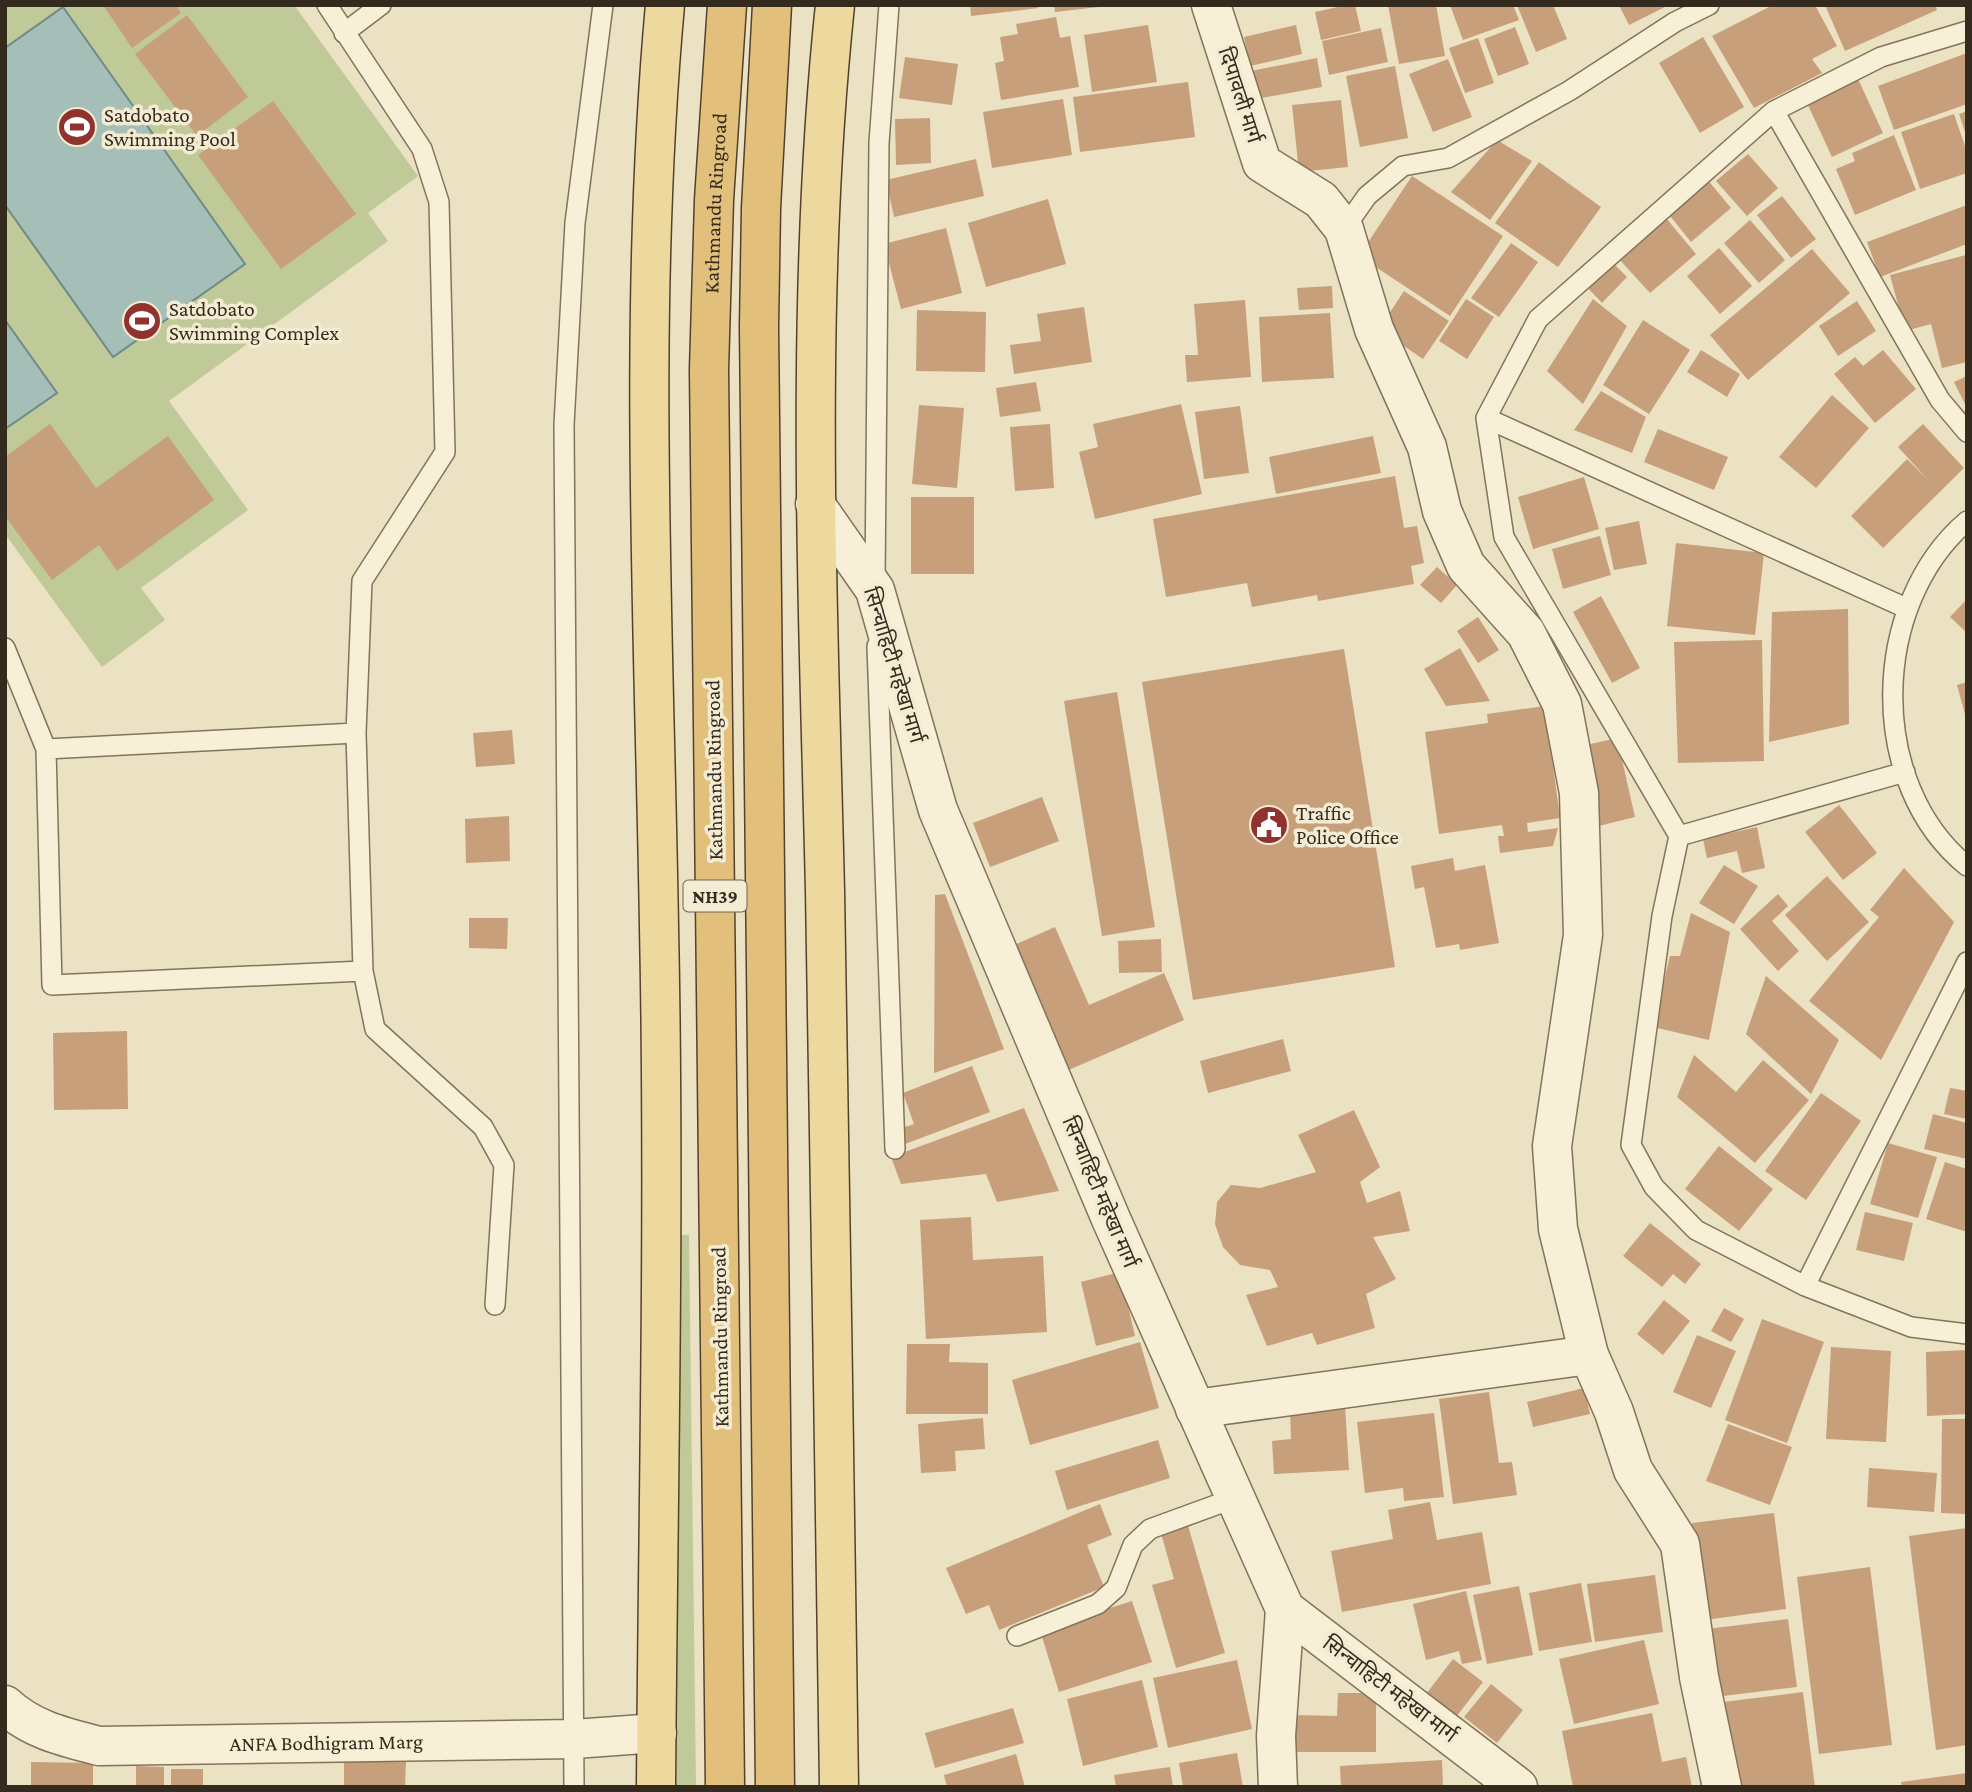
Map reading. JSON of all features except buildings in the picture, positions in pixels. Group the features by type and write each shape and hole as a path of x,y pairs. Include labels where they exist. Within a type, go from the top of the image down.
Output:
{"highway":[{"name":"Kathmandu Ringroad","path":"725,1787 709,370 714,200 727,5"},
{"name":"NH39","path":"772,5 761,208 759,327 775,1787"}],"main road":[{"path":"656,1787 662,1045 650,303 656,104 664,5"},
{"path":"835,5 816,248 815,504 825,906 839,1787"}],"street":[{"name":"दिपावली मार्ग","path":"1211,5 1262,163 1321,200 1344,229"},
{"path":"1344,229 1374,329 1427,447 1442,511 1466,566 1525,633 1562,704 1578,793 1583,935 1552,1146 1558,1229 1589,1355 1614,1412 1633,1470 1680,1545 1699,1677 1722,1787"},
{"name":"सिन्चाहिटी महेखा मार्ग","path":"815,504 875,590 938,810 1111,1219 1285,1609 1518,1787"},
{"path":"1195,1409 1589,1355"},
{"path":"1278,1787 1276,1736 1285,1609"},
{"name":"ANFA Bodhigram Marg","path":"5,1705 32,1725 99,1746 574,1739 657,1733"}],"lane":[{"path":"327,5 422,149 439,202 445,452 362,581 356,733 363,971 375,1029 484,1127 504,1165 495,1305"},
{"path":"344,33 381,5"},
{"path":"574,1787 564,425 575,223 603,5"},
{"path":"889,5 879,142 875,590 895,1149"},
{"path":"1344,229 1367,196 1403,166 1448,158 1569,90 1675,22 1709,5"},
{"path":"1967,31 1881,57 1774,111 1538,319 1486,418 1504,537 1679,836 1662,916 1631,1145 1654,1187 1696,1230 1805,1286 1911,1327 1967,1334"},
{"path":"1774,111 1940,400 1967,432"},
{"path":"1486,418 1906,608"},
{"path":"1967,521 1947,538 1906,608 1893,662 1892,718 1905,772 1928,819 1967,866"},
{"path":"5,648 46,749 52,985 363,971"},
{"path":"46,749 356,733"},
{"path":"1679,836 1905,772"},
{"path":"1805,1286 1967,962"},
{"path":"1017,1636 1098,1604 1116,1588 1133,1545 1150,1530 1235,1498"}],"green space":[{"name":"Satdobato Swimming Complex","path":"5,5 294,5 418,176 368,213 388,241 169,401 248,510 141,588 165,620 102,667 5,534"},
{"path":"678,1235 689,1235 696,1787 675,1787"}],"water":[{"name":"Satdobato Swimming Pool","path":"63,7 245,264 113,357 5,205 5,48"},
{"path":"5,320 57,393 5,429"}],"place":[{"name":"Satdobato Swimming Pool","path":"77,127"},
{"name":"Satdobato Swimming Complex","path":"142,321"},
{"name":"Traffic Police Office","path":"1269,825"}]}
